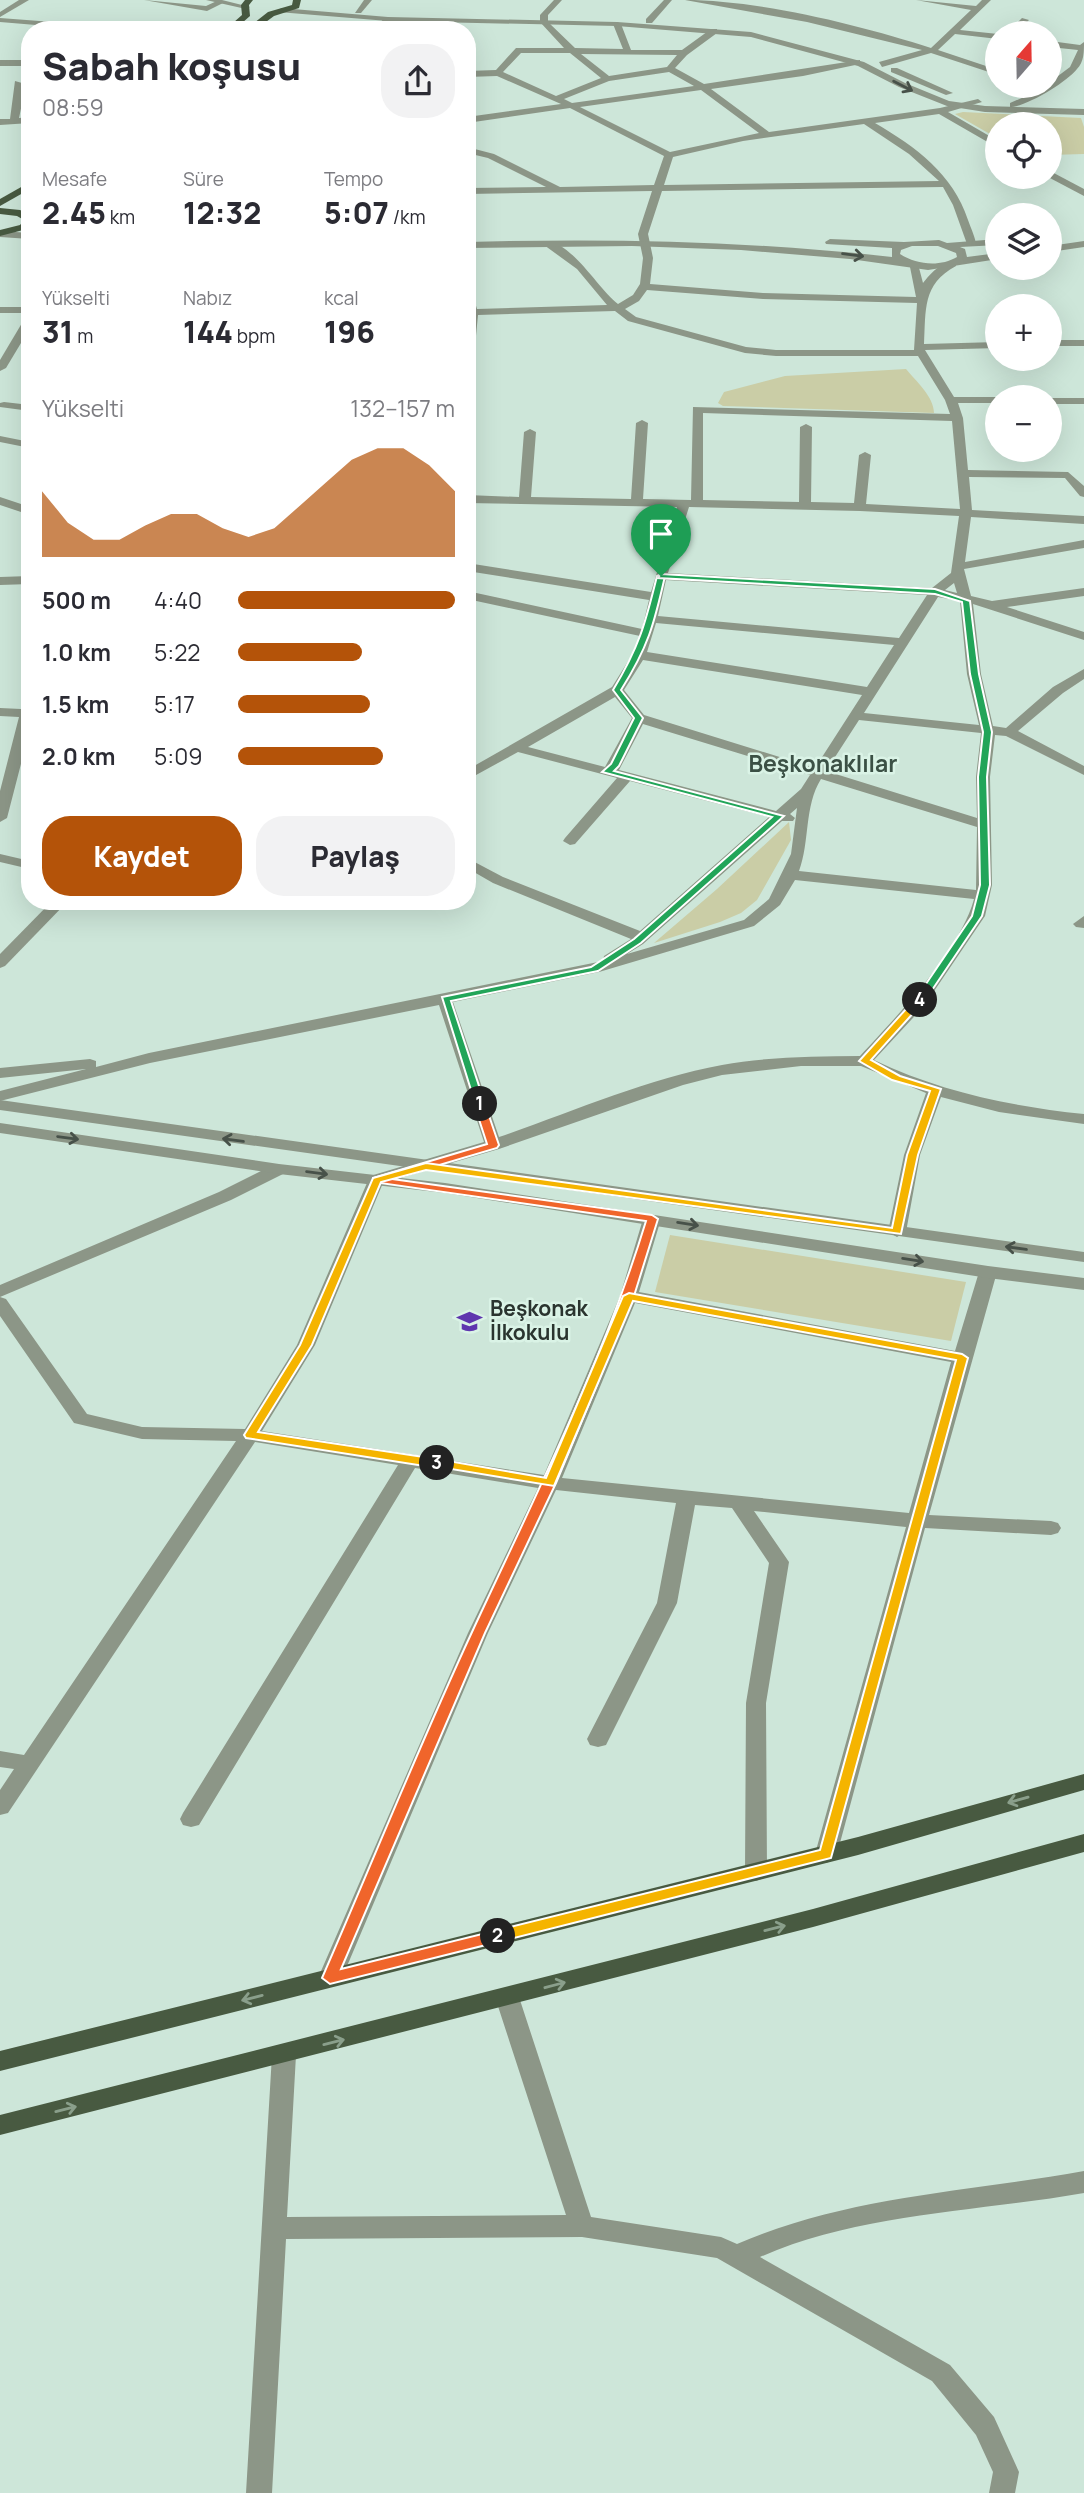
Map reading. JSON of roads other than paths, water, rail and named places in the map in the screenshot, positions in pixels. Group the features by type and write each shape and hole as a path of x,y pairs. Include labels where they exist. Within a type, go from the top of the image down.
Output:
{"main road":[{"path":"241,21 247,16 247,3 264,11 281,10 296,6 297,0"},
{"path":"263,21 281,10"},
{"path":"0,203 21,190"},
{"path":"0,211 21,215"},
{"path":"5,234 21,226"},
{"path":"0,2061 826,1854 1084,1782"},
{"path":"0,2125 813,1918 1084,1843"}],"street":[{"path":"0,17 25,0"},
{"path":"149,0 207,9 221,2"},
{"path":"210,0 247,3"},
{"path":"297,0 321,8 358,11 649,21 774,33 883,64 964,99 1013,105 1084,106"},
{"path":"358,11 368,0"},
{"path":"535,31 558,0"},
{"path":"649,21 668,0"},
{"path":"689,0 774,11 847,26 933,50 985,68"},
{"path":"774,11 782,0"},
{"path":"920,0 979,9"},
{"path":"883,64 933,50 987,0"},
{"path":"281,10 388,19 543,19 714,31 790,43 857,62 917,93 962,107 1084,112"},
{"path":"0,17 22,21"},
{"path":"543,19 550,32 607,79"},
{"path":"617,24 628,52"},
{"path":"670,69 684,53 714,31"},
{"path":"952,31 985,35"},
{"path":"498,74 527,41"},
{"path":"1062,45 1083,46 1079,68 1062,79"},
{"path":"519,50 684,53"},
{"path":"476,119 803,73 857,62"},
{"path":"0,63 21,64"},
{"path":"556,99 607,79 670,69 703,87 766,134"},
{"path":"476,74 498,74 570,105 669,155 766,134 940,111 978,102"},
{"path":"21,83 14,83 21,94"},
{"path":"1013,105 1028,98"},
{"path":"15,121 21,106"},
{"path":"940,111 985,137"},
{"path":"864,120 894,138 946,184 972,244"},
{"path":"0,122 21,121"},
{"path":"476,152 491,156 559,190"},
{"path":"476,312 618,308 636,300 646,286 646,239 669,155"},
{"path":"1062,181 1084,193"},
{"path":"476,191 946,184"},
{"path":"1062,237 1084,234"},
{"path":"476,237 903,245 920,242 948,245 985,243"},
{"path":"476,246 646,239 821,251 933,266 985,258"},
{"path":"548,243 581,267 605,299 632,319 745,350 776,353 985,346"},
{"path":"1062,246 1084,243"},
{"path":"903,245 897,248 895,255 909,263 922,300"},
{"path":"864,1061 918,1003 977,916 985,885 982,824 988,732 974,674 966,601 958,570 966,511 957,418 951,400 919,350 922,300 928,283 939,271 956,262 963,254 948,245"},
{"path":"646,286 763,296 922,300"},
{"path":"0,310 21,310"},
{"path":"1,368 21,334"},
{"path":"1062,343 1084,342"},
{"path":"951,400 985,400"},
{"path":"1062,401 1084,401"},
{"path":"4,405 21,407"},
{"path":"476,771 617,690 639,655 661,576 690,504 696,408 957,418"},
{"path":"637,503 642,423"},
{"path":"805,506 806,427"},
{"path":"525,501 530,432"},
{"path":"0,439 21,443"},
{"path":"860,507 865,455"},
{"path":"963,473 1068,475 1084,493"},
{"path":"13,504 21,499"},
{"path":"476,499 860,507 966,511 1084,520"},
{"path":"0,501 21,507"},
{"path":"594,969 641,937 806,792 935,592 958,570 1084,544"},
{"path":"476,568 656,597"},
{"path":"661,576 935,592 992,606 1084,636"},
{"path":"0,581 21,580"},
{"path":"992,606 1084,592"},
{"path":"476,597 647,634"},
{"path":"651,619 901,642"},
{"path":"639,655 870,692"},
{"path":"1009,732 1084,673"},
{"path":"617,690 639,718 982,824"},
{"path":"0,712 21,711"},
{"path":"855,716 988,732 1009,732 1084,771"},
{"path":"607,772 615,766 639,718"},
{"path":"0,818 21,740"},
{"path":"517,748 802,821"},
{"path":"1070,764 1084,754"},
{"path":"476,764 484,767"},
{"path":"570,841 625,777"},
{"path":"0,1096 149,1058 594,969 749,923 775,902 790,875 798,853 806,792"},
{"path":"0,858 21,862"},
{"path":"476,867 498,880 641,937"},
{"path":"790,875 982,895"},
{"path":"0,963 52,910"},
{"path":"446,1000 493,1145"},
{"path":"0,1073 149,1058"},
{"path":"376,1180 493,1145 677,1081 722,1070 801,1062 864,1061 896,1078 1021,1113 1084,1119"},
{"path":"897,1232 912,1155 936,1089"},
{"path":"0,1105 426,1167 1084,1257"},
{"path":"0,1128 652,1219 988,1272 1084,1284"},
{"path":"0,1292 225,1196 279,1168"},
{"path":"0,1807 250,1435 306,1345 376,1180"},
{"path":"330,1978 478,1633 550,1483 629,1296 652,1219"},
{"path":"826,1854 988,1272"},
{"path":"629,1296 962,1358"},
{"path":"0,1303 81,1419 142,1433 250,1435 550,1483 917,1521 1051,1528"},
{"path":"191,1819 411,1459"},
{"path":"598,1739 667,1603 687,1498"},
{"path":"738,1503 779,1562 756,1703 756,1872"},
{"path":"0,1759 29,1764"},
{"path":"507,1997 582,2226"},
{"path":"259,2493 284,2054"},
{"path":"736,2256 768,2240 860,2216 1084,2182"},
{"path":"274,2228 582,2226 721,2248 941,2373 985,2426 1006,2472 1002,2493"}],"place":[{"name":"Beşkonak İlkokulu","path":"470,1321"}],"district":[{"name":"Beşkonaklılar","path":"823,764"}]}
